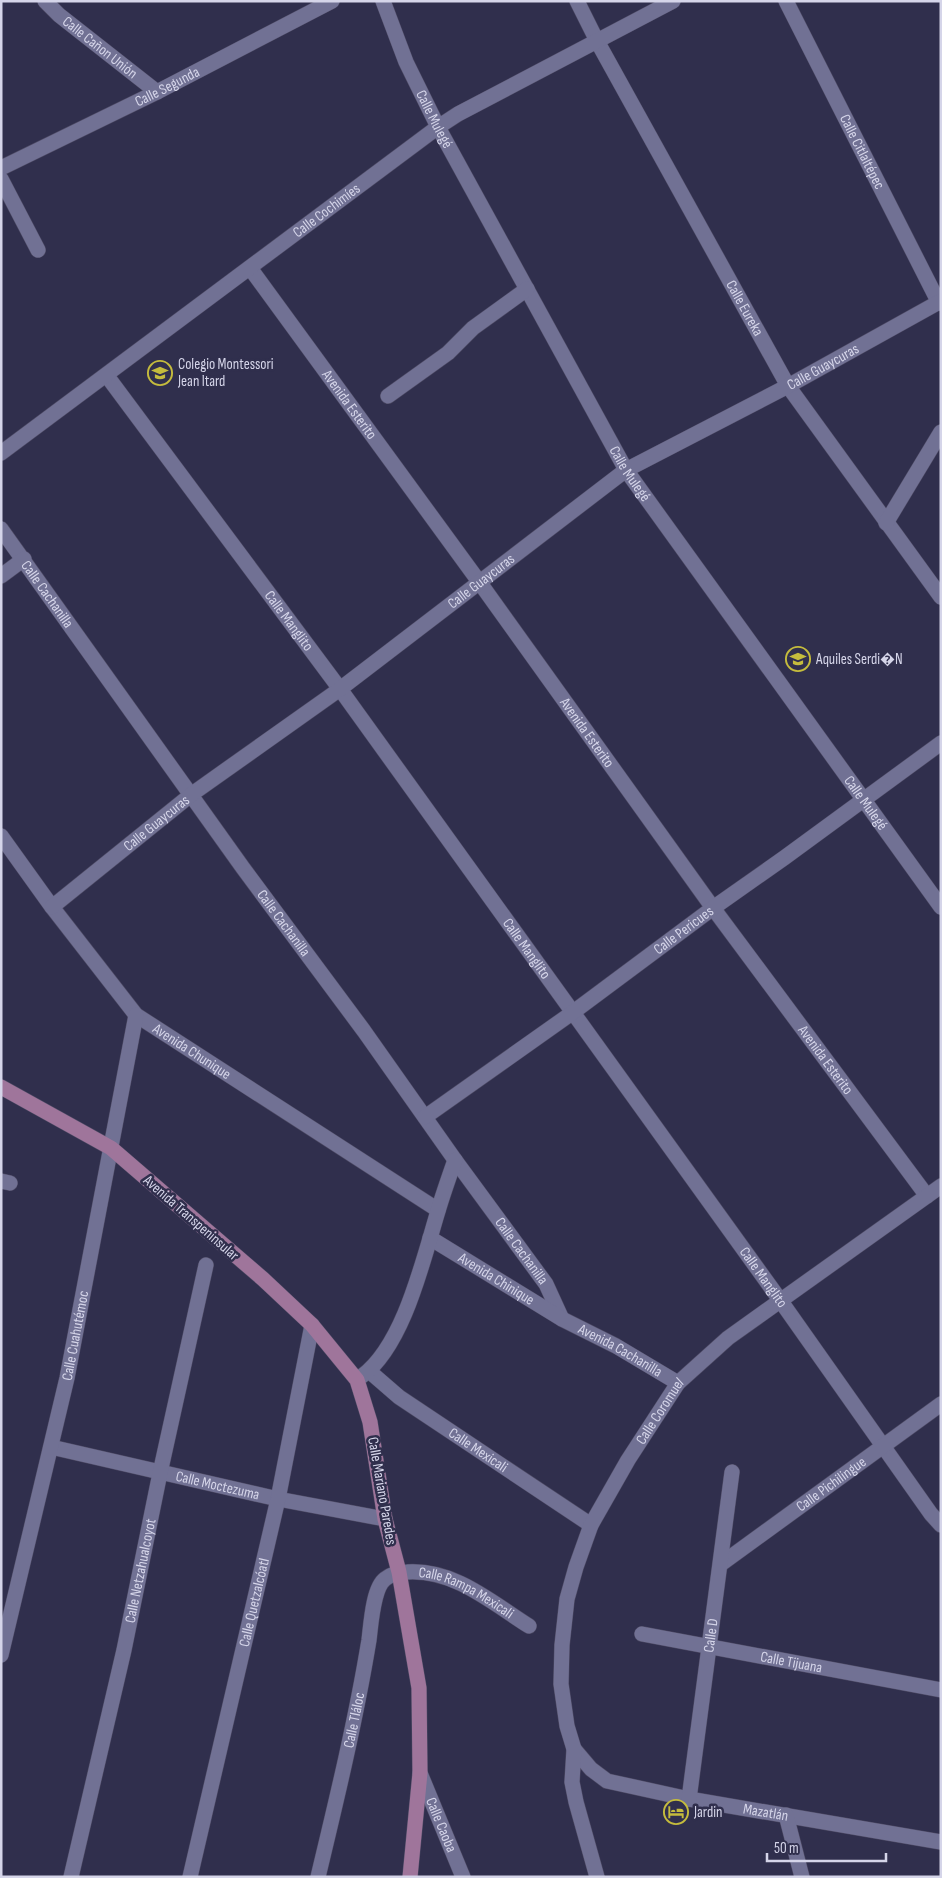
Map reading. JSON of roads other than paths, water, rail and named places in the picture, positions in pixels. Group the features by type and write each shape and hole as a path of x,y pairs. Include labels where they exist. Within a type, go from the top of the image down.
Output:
{"main road":[{"name":"Avenida Transpeninsular","path":"1,1086 111,1148 263,1279 363,1375"},
{"name":"Calle Mariano Paredes","path":"363,1375 385,1519 399,1572 419,1688 420,1773 410,1877"}],"street":[{"name":"Calle Cañon Unión","path":"45,1 59,15 157,92"},
{"name":"Calle Segunda","path":"1,168 157,92 332,1"},
{"name":"Calle Mulegé","path":"383,1 406,62 438,127 626,470 941,907"},
{"name":"Calle Eureka","path":"577,1 597,41 788,386 941,597"},
{"name":"Calle Cochimíes","path":"1,453 107,376 438,127 458,114 672,1"},
{"name":"Calle Citlaltépec","path":"786,1 940,302"},
{"path":"1,179 38,250"},
{"name":"Avenida Esterito","path":"250,268 480,583 713,908 927,1196"},
{"path":"388,396 448,353 473,328 527,289"},
{"name":"Calle Guaycuras","path":"52,907 192,794 340,689 626,470 788,386 940,302"},
{"name":"Calle Manglito","path":"107,376 340,689 780,1300 931,1514 941,1525"},
{"path":"886,522 941,432"},
{"name":"Calle Cachanilla","path":"1,529 243,868 364,1031 546,1284 562,1319"},
{"path":"1,576 24,559"},
{"name":"Calle Pericues","path":"425,1117 572,1013 941,743"},
{"name":"Avenida Chunique","path":"1,836 52,907 136,1015 438,1210"},
{"name":"Calle Cuahutémoc","path":"1,1655 67,1378 136,1015"},
{"path":"363,1375 388,1347 402,1318 455,1160"},
{"name":"Calle Coromuel","path":"574,1749 567,1726 561,1684 562,1645 567,1599 576,1567 591,1525 628,1460 678,1383 728,1338 941,1186"},
{"name":"Avenida Chinique","path":"430,1238 562,1319"},
{"name":"Calle Netzahualcoyot","path":"71,1877 124,1650 160,1473 206,1265"},
{"name":"Avenida Cachanilla","path":"562,1319 616,1346 678,1383"},
{"name":"Calle Quetzalcóatl","path":"190,1877 278,1499 312,1325"},
{"name":"Calle Mexicali","path":"363,1375 591,1525"},
{"name":"Calle Pichilingue","path":"721,1564 941,1404"},
{"name":"Calle Moctezuma","path":"51,1448 278,1499 385,1519"},
{"name":"Calle D","path":"689,1799 732,1472"},
{"name":"Calle Rampa Mexicali","path":"399,1572 419,1571 452,1579 528,1626"},
{"name":"Calle Tláloc","path":"318,1877 336,1804 359,1694 375,1598 385,1579 399,1572"},
{"name":"Calle Tijuana","path":"642,1634 941,1690"},
{"path":"574,1749 572,1782 597,1877"},
{"name":"Mazatlán","path":"574,1749 591,1769 607,1781 689,1799 941,1842"},
{"name":"Calle Caoba","path":"420,1773 463,1877"},
{"path":"786,1815 802,1877"}],"place":[{"name":"Colegio Montessori Jean Itard","path":"160,373"},
{"name":"Aquiles Serdi�N","path":"798,659"},
{"name":"Jardin","path":"676,1812"}]}
